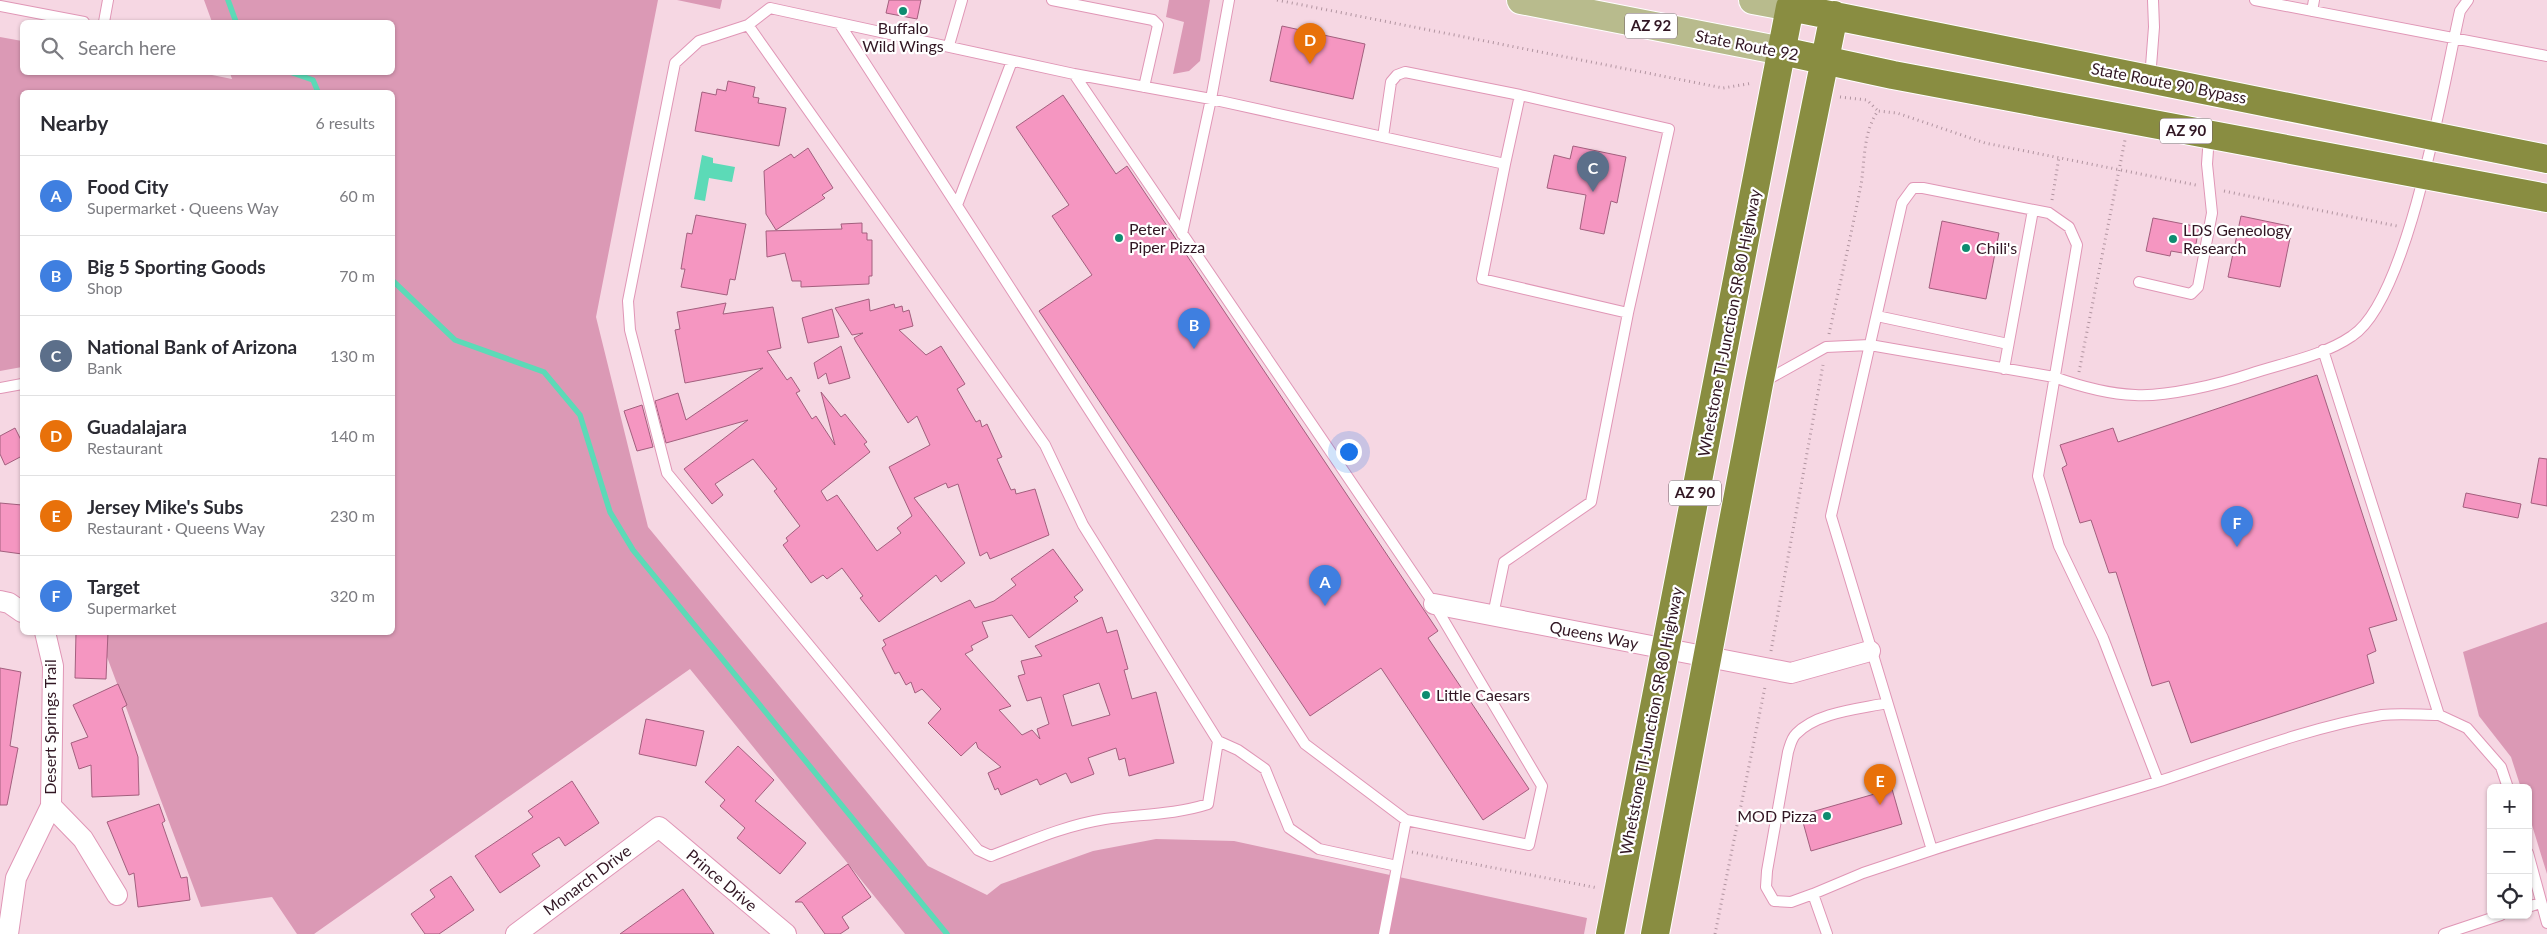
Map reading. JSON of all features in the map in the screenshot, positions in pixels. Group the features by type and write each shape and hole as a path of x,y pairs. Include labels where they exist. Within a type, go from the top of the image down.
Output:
{"highway":[{"name":"Whetstone TI-Junction SR 80 Highway","path":"1610,934 1664,648 1790,7"},
{"name":"State Route 90 Bypass","path":"1790,7 2547,159"},
{"name":"AZ 90","path":"1655,934 1759,384 1834,15"},
{"name":"State Route 92","path":"1782,52 1826,60"},
{"name":"AZ 90","path":"1826,60 2128,120 2547,198"}],"main road":[{"name":"State Route 92","path":"1521,0 1782,52"},
{"path":"1753,0 1790,7"}],"street":[{"path":"0,601 9,603 20,611"},
{"name":"Queens Way","path":"1434,604 1791,673 1870,650"},
{"name":"Desert Springs Trail","path":"8,934 16,878 51,806 53,666 46,635"},
{"path":"51,806 84,838 117,895"},
{"name":"Monarch Drive","path":"516,934 658,827"},
{"name":"Prince Drive","path":"658,827 786,934"}],"lane":[{"path":"104,20 108,0"},
{"path":"949,45 962,0"},
{"path":"1052,0 1153,20 1158,25 1144,87"},
{"path":"1182,234 1211,99 1229,0"},
{"path":"2150,80 2154,27 2153,0"},
{"path":"2255,0 2453,40 2547,56"},
{"path":"2312,11 2314,0"},
{"path":"1759,384 1826,347 1870,345 2054,377 2077,385 2136,395 2170,392 2230,381 2323,350 2353,336 2375,313 2402,251 2424,175 2460,11 2468,0"},
{"path":"1218,741 1208,804 1183,812 1103,820 1048,835 991,856 978,850 667,473 630,330 628,301 675,63 699,41 748,25 771,4 839,23 949,45 1012,61 1211,99 1506,164"},
{"path":"0,6 74,20"},
{"path":"839,23 1305,744 1406,820 1529,845 1542,786 1434,604 1074,74"},
{"path":"748,25 1045,445 1083,525 1218,741 1238,750 1265,769 1289,828 1319,849 1397,866"},
{"path":"957,205 1012,61"},
{"path":"1383,137 1391,82 1397,75 1405,72 1520,95 1669,129 1628,313 1591,502 1504,562 1493,615"},
{"path":"1520,95 1482,279 1628,313"},
{"path":"2139,282 2191,294 2198,287 2212,213 2208,135"},
{"path":"1932,850 1831,516 1902,203 1913,188 1923,188 2049,213 2069,226 2077,245 2038,476 2044,502 2059,546 2103,638 2158,781"},
{"path":"2004,369 2033,210"},
{"path":"1877,316 2008,344"},
{"path":"2323,350 2439,715"},
{"path":"0,388 20,384"},
{"path":"1887,703 1838,713 1807,725 1794,736 1785,770 1766,871 1766,887 1774,900 1791,902 1863,873 1932,850 2272,744 2384,715 2439,715 2467,728 2501,767 2507,784"},
{"path":"1384,934 1406,820"},
{"path":"2532,869 2547,923"},
{"path":"1813,894 1827,934"},
{"path":"2532,905 2540,902"},
{"path":"2444,934 2489,919"}],"path":[{"path":"1278,0 1723,88"},
{"path":"1715,934 1768,669 1826,347 1861,183 1867,140 1872,120 1878,111 1897,114 1986,143 2408,228"},
{"path":"2077,385 2128,120"},
{"path":"2049,213 2059,157"},
{"path":"1401,850 1618,892"}],"shaded area":[{"path":"204,0 658,0 596,317 648,527 928,866 987,895 1001,884 1093,851 1156,839 1234,841 1587,918 1584,934 905,934 690,669 314,934 297,934 272,897 201,907 99,635 395,635 395,90 20,90 20,367 0,371 0,37 20,41 20,75 212,75 232,79 231,75 395,75 395,20 211,20"},
{"path":"677,0 722,0 720,9"},
{"path":"1169,0 1210,0 1200,61 1189,71 1173,74 1184,22 1166,17"},
{"path":"702,155 713,158 713,163 735,167 732,182 709,178 705,201 694,199"},
{"path":"2547,622 2547,874 2532,825 2532,784 2520,784 2511,757 2479,716 2463,652"}],"building":[{"name":"Buffalo Wild Wings","path":"889,0 921,0 917,19 886,13"},
{"path":"1282,26 1365,44 1353,99 1270,81"},
{"path":"728,81 755,87 753,97 759,98 758,103 786,108 779,146 695,131 702,92 716,95 717,89 726,91"},
{"path":"1063,95 1116,174 1127,166 1438,631 1428,638 1529,789 1483,820 1381,668 1310,716 1039,311 1092,275 1052,216 1069,205 1016,127"},
{"path":"1573,146 1626,157 1617,203 1611,201 1604,234 1580,229 1586,195 1547,188 1554,155 1570,159"},
{"path":"808,148 833,188 822,195 825,198 776,230 766,214 764,171 791,154 794,158"},
{"path":"696,215 746,224 735,280 730,279 727,295 681,287 685,269 681,269 687,233 692,234"},
{"path":"2241,216 2289,226 2287,238 2290,238 2280,287 2228,277"},
{"name":"LDS Geneology Research","path":"2153,218 2199,227 2194,255 2171,251 2170,256 2146,251"},
{"name":"Chili's","path":"1942,221 1999,233 1986,299 1929,288"},
{"path":"862,223 862,233 867,233 867,240 872,240 872,276 869,276 869,284 801,287 801,281 792,281 785,253 767,257 766,231 842,229 841,224"},
{"path":"869,299 870,311 894,304 895,308 902,306 903,312 909,310 913,326 899,330 926,355 941,346 965,384 957,389 976,422 980,420 982,427 987,424 1002,457 997,459 1011,490 1015,489 1016,494 1035,489 1049,535 990,559 987,552 980,556 958,484 948,488 946,483 914,498 965,563 941,582 936,575 879,622 860,598 863,596 842,568 827,579 823,575 811,583 783,545 788,541 786,538 800,526 774,491 777,489 753,459 715,484 723,495 712,504 684,469 748,420 666,443 655,401 678,393 686,420 763,368 685,383 675,330 680,329 677,312 726,303 723,314 773,307 781,348 767,351 787,380 791,377 800,391 796,393 812,419 816,416 835,445 821,392 841,417 845,414 867,442 864,444 870,452 821,491 827,501 837,495 877,551 901,533 897,528 912,516 889,467 930,445 917,416 908,423 856,342 854,338 863,333 852,335 835,308"},
{"path":"832,309 839,337 808,343 802,318"},
{"path":"841,346 850,378 829,384 826,373 818,379 814,363"},
{"path":"2317,375 2397,620 2369,628 2376,651 2367,655 2374,683 2191,743 2169,681 2152,686 2116,572 2109,573 2091,520 2080,523 2062,468 2067,465 2060,445 2113,428 2118,442"},
{"path":"642,405 653,447 637,451 624,411"},
{"path":"15,428 20,438 20,457 5,465 0,454 0,436"},
{"path":"2539,458 2547,459 2547,506 2531,503"},
{"path":"2466,493 2521,504 2518,518 2463,507"},
{"path":"0,503 20,505 20,554 0,551"},
{"path":"1053,549 1083,590 1074,597 1078,601 1029,638 1012,615 982,622 988,637 971,646 973,650 965,654 1011,706 999,710 1022,735 1032,730 1040,739 1037,729 1049,724 1041,697 1027,701 1018,676 1025,674 1021,661 1042,656 1035,646 1102,617 1107,633 1117,630 1128,669 1124,670 1132,699 1156,692 1174,763 1129,776 1125,758 1119,760 1116,748 1088,758 1094,774 1071,783 1066,773 1040,785 1037,779 1001,795 998,788 995,790 988,773 1001,767 978,748 976,742 961,756 928,723 941,709 922,689 915,693 911,682 906,685 899,672 895,674 882,648 886,645 883,640 970,600 975,608 994,601 1016,585 1011,579","holes":["1099,683 1110,715 1072,726 1063,695"]},
{"path":"76,635 108,635 106,679 75,678"},
{"path":"0,668 21,672 10,746 18,748 7,805 0,805"},
{"path":"118,684 127,705 122,708 138,757 139,795 92,797 91,765 79,769 71,743 88,737 73,705"},
{"path":"646,719 704,731 696,766 639,754"},
{"path":"738,746 774,780 755,801 806,843 780,874 737,838 745,828 720,806 725,800 705,782"},
{"path":"572,781 599,823 565,846 559,837 532,854 540,866 500,893 475,856 533,817 528,811"},
{"path":"1892,789 1902,824 1811,851 1801,815"},
{"path":"159,804 165,821 162,823 181,878 187,877 190,900 138,907 134,873 129,875 107,822"},
{"path":"848,864 871,897 842,917 849,928 840,934 825,934 802,902 795,902"},
{"path":"451,876 474,910 439,934 425,934 411,914 435,897 430,890"},
{"path":"683,889 714,934 620,934"}],"waterway":[{"path":"228,0 235,20"},
{"path":"299,75 313,80 317,90"},
{"path":"395,283 455,340 544,372 580,415 610,512 633,550 947,934"}],"place":[{"name":"Buffalo Wild Wings","path":"903,11"},
{"name":"Guadalajara","path":"1310,64"},
{"name":"National Bank of Arizona","path":"1593,192"},
{"name":"Peter Piper Pizza","path":"1119,238"},
{"name":"LDS Geneology Research","path":"2173,239"},
{"name":"Chili's","path":"1966,248"},
{"name":"Big 5 Sporting Goods","path":"1194,349"},
{"name":"Target","path":"2237,547"},
{"name":"Food City","path":"1325,606"},
{"name":"Little Caesars","path":"1426,695"},
{"name":"Jersey Mike's Subs","path":"1880,805"},
{"name":"MOD Pizza","path":"1827,816"}]}
